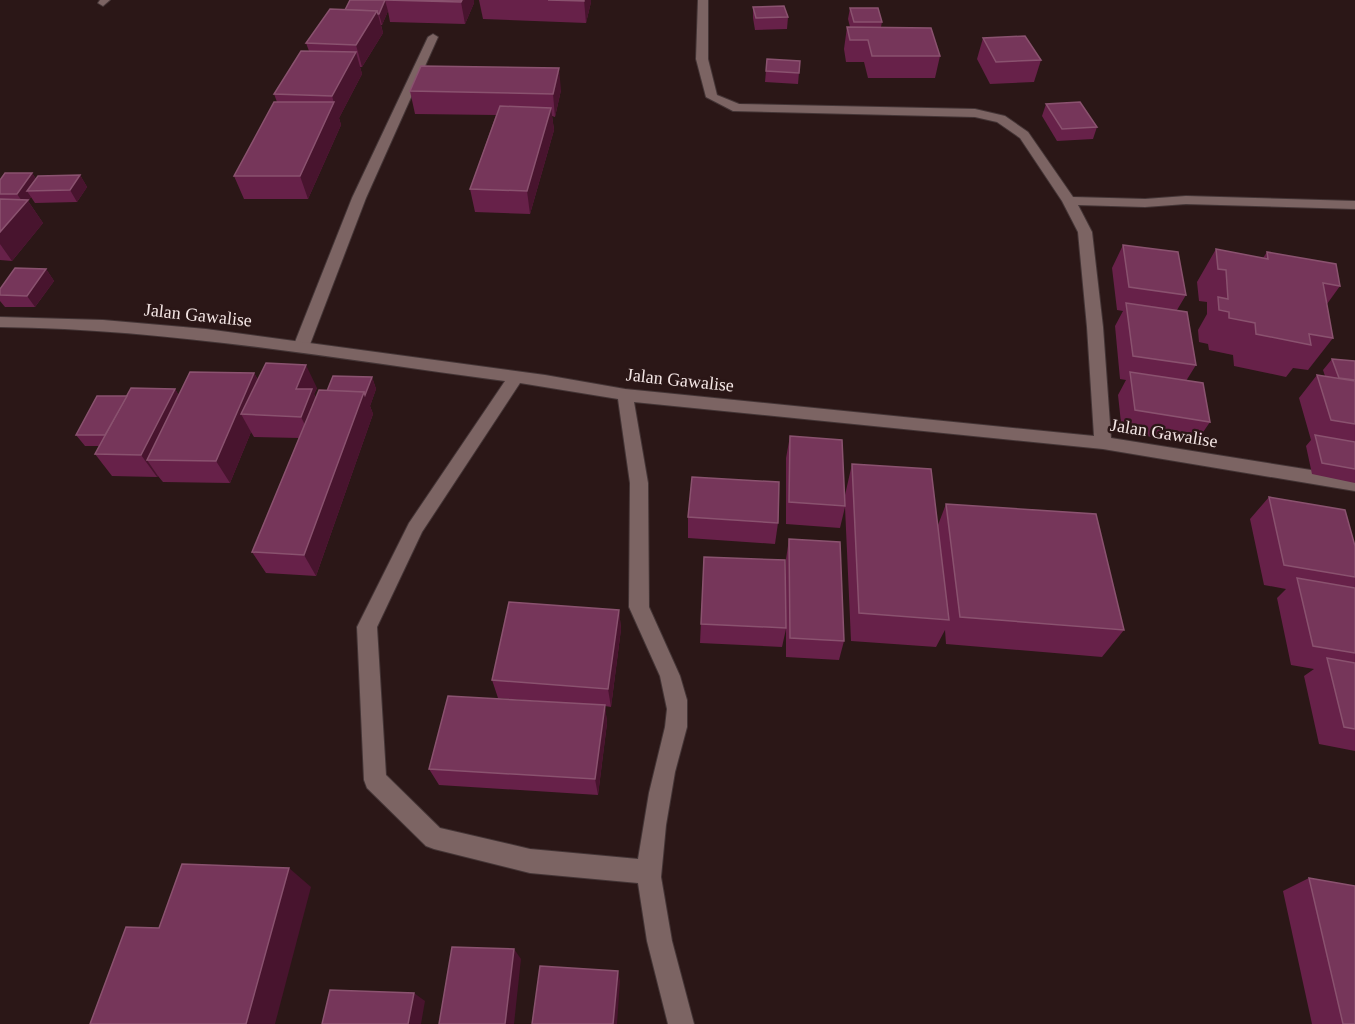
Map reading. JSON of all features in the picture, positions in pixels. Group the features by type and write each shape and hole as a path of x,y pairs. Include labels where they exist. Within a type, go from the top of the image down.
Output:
{"street":[{"path":"703,0 702,59 712,97 737,108 975,113 1001,119 1024,135 1069,201 1085,232 1095,327 1102,443"},
{"path":"301,347 359,198 433,37"},
{"path":"1069,201 1144,203 1186,200 1355,205"},
{"name":"Jalan Gawalise","path":"0,322 48,322 198,333 515,379 580,386 625,395 1102,443 1355,484"},
{"path":"515,379 416,528 367,627 375,780 434,838 530,861 650,872"},
{"path":"625,395 638,476 639,607 643,621 673,682 678,715 664,772 650,872 653,907 681,1024"}],"building":[{"path":"350,0 385,0 378,14 377,11 345,10"},
{"path":"385,0 462,0 461,2"},
{"path":"784,6 788,17 756,18 753,7"},
{"path":"850,8 878,8 882,22 854,22"},
{"path":"330,9 377,11 356,45 306,43"},
{"path":"847,27 931,28 940,56 872,56 868,40 850,40"},
{"path":"1025,36 1041,60 996,62 983,38"},
{"path":"301,51 356,52 332,96 274,94"},
{"path":"767,59 800,61 799,73 766,71"},
{"path":"421,66 559,68 553,94 410,91"},
{"path":"274,102 334,102 300,176 234,176"},
{"path":"1080,102 1097,127 1062,129 1046,104"},
{"path":"500,106 551,108 527,191 470,189"},
{"path":"5,173 32,173 17,194 0,194 0,180"},
{"path":"80,175 70,190 27,191 38,176"},
{"path":"0,199 28,200 0,232"},
{"path":"1123,245 1178,252 1186,295 1129,287"},
{"path":"1216,249 1268,259 1267,252 1336,264 1340,286 1323,283 1333,338 1309,334 1311,345 1256,334 1255,323 1229,318 1229,312 1219,310 1218,297 1228,299 1226,270 1218,269"},
{"path":"15,268 46,269 27,296 0,295 0,289"},
{"path":"1126,303 1187,312 1196,365 1133,356"},
{"path":"1332,359 1355,361 1355,380 1339,378"},
{"path":"266,363 306,365 296,389 312,389 301,417 241,414"},
{"path":"190,372 254,373 216,461 147,460"},
{"path":"1130,372 1203,383 1210,422 1135,410"},
{"path":"1317,375 1355,381 1355,424 1331,420"},
{"path":"333,376 372,377 365,395 364,392 327,391"},
{"path":"131,388 175,389 141,455 95,454"},
{"path":"319,390 364,392 304,555 252,552"},
{"path":"97,396 127,396 105,435 76,435"},
{"path":"1315,435 1355,442 1355,469 1322,463"},
{"path":"790,436 842,440 845,506 789,502"},
{"path":"852,464 931,469 949,620 859,613"},
{"path":"692,477 779,482 778,523 688,517"},
{"path":"1269,497 1345,510 1355,546 1355,577 1284,565"},
{"path":"946,504 1096,514 1124,630 960,617"},
{"path":"789,539 840,542 844,641 790,638"},
{"path":"704,557 785,560 786,628 701,624"},
{"path":"1297,578 1355,588 1355,653 1313,646"},
{"path":"509,602 619,610 608,689 492,680"},
{"path":"1327,658 1355,663 1355,729 1344,727"},
{"path":"448,696 605,705 595,779 429,769"},
{"path":"182,864 289,868 246,1024 90,1024 126,927 159,928"},
{"path":"1309,878 1355,886 1355,1024 1343,1024"},
{"path":"452,947 514,949 505,1024 439,1024"},
{"path":"540,966 618,971 613,1024 532,1024"},
{"path":"330,990 414,993 408,1024 322,1024"}]}
